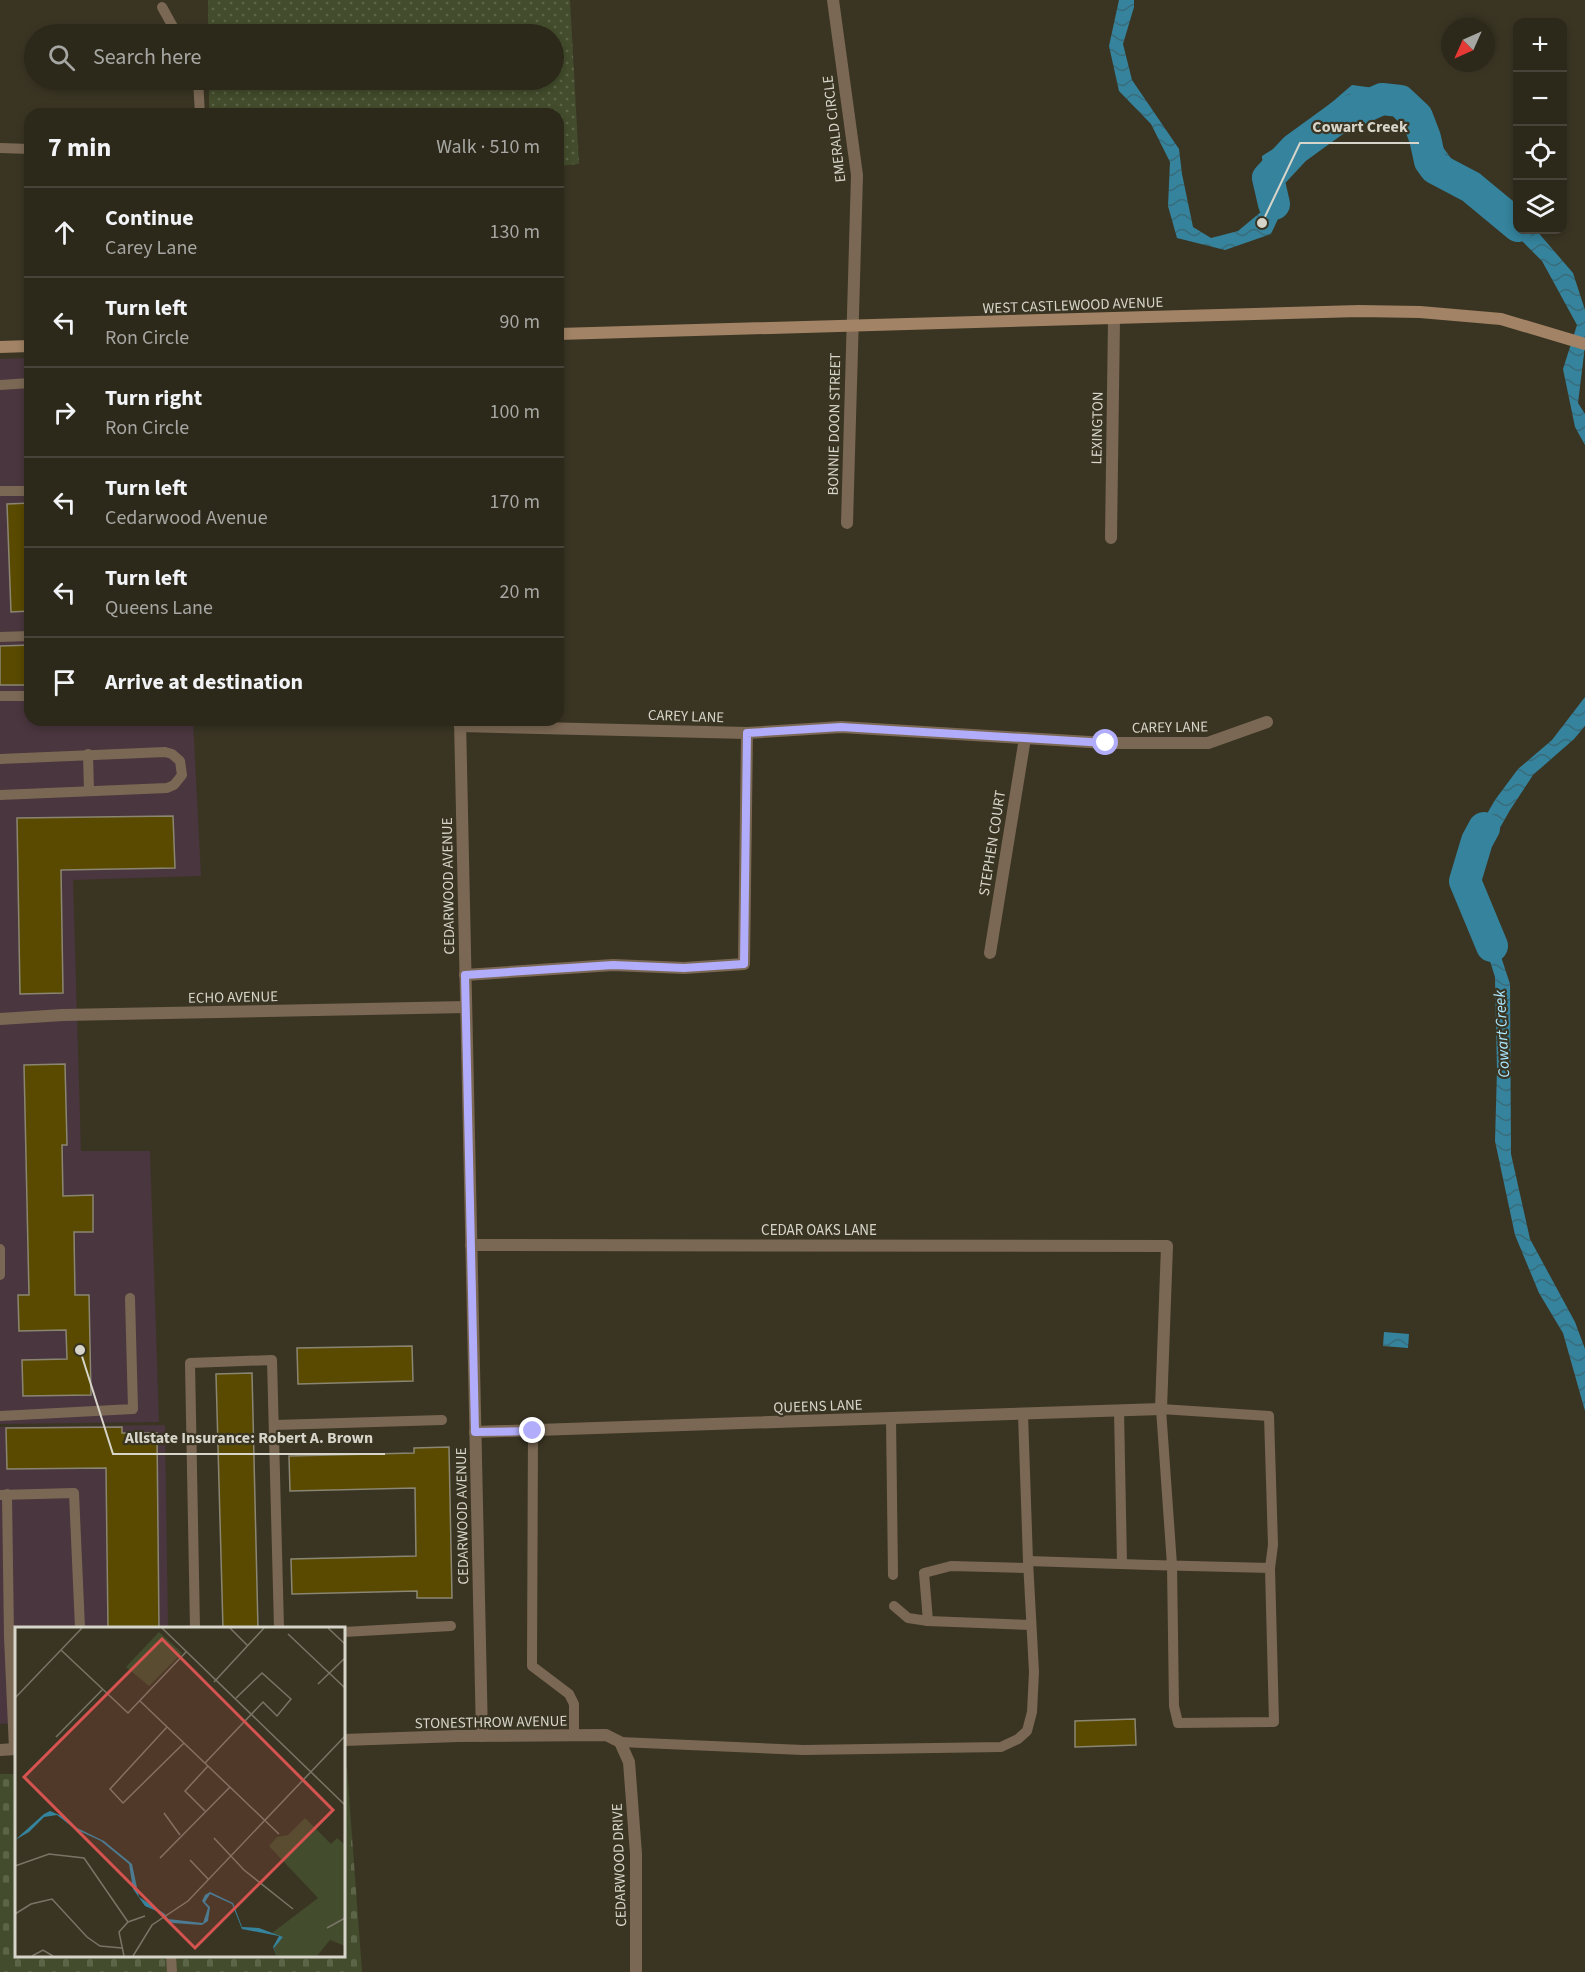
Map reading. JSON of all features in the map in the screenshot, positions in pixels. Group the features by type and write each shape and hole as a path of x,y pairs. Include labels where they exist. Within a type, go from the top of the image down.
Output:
{"street":[{"name":"EMERALD CIRCLE","path":"832,0 856,175 852,326"},
{"name":"WEST CASTLEWOOD AVENUE","path":"564,334 1359,311 1420,312 1501,319 1585,344"},
{"name":"LEXINGTON","path":"1111,538 1114,319"},
{"name":"BONNIE DOON STREET","path":"847,524 852,326"},
{"path":"0,347 24,346"},
{"name":"CAREY LANE","path":"546,726 747,733 841,727 1106,743 1208,743 1267,722"},
{"name":"CEDARWOOD AVENUE","path":"460,726 482,1736"},
{"path":"465,975 613,965 684,968 744,964 747,733"},
{"name":"STEPHEN COURT","path":"990,953 1025,738"},
{"name":"ECHO AVENUE","path":"0,1019 75,1015 466,1007"},
{"name":"CEDAR OAKS LANE","path":"471,1245 1167,1246 1161,1409"},
{"name":"QUEENS LANE","path":"475,1432 1161,1409"},
{"name":"STONESTHROW AVENUE","path":"345,1740 606,1735 620,1742"},
{"name":"CEDARWOOD DRIVE","path":"620,1742 628,1758 636,1854 636,1972"},
{"path":"0,1750 15,1749"}],"lane":[{"path":"162,7 171,24"},
{"path":"199,90 200,108"},
{"path":"0,148 24,149"},
{"path":"0,385 24,383"},
{"path":"0,491 24,491"},
{"path":"0,637 24,636"},
{"path":"0,696 24,696"},
{"path":"0,759 165,752 172,754 180,761 182,775 174,785 167,788 0,795"},
{"path":"88,754 89,791"},
{"path":"0,1249 0,1275"},
{"path":"0,1416 134,1409 130,1298"},
{"path":"195,1627 190,1364 272,1360 279,1627"},
{"path":"1161,1409 1269,1416 1273,1545 1270,1568 1274,1722 1178,1723 1174,1706 1172,1565 1161,1409"},
{"path":"1119,1410 1122,1564"},
{"path":"620,1742 803,1750 1001,1747 1018,1739 1027,1731 1032,1712 1034,1677 1023,1414"},
{"path":"891,1418 893,1575"},
{"path":"275,1425 442,1420"},
{"path":"533,1431 532,1666 569,1694 574,1704 574,1735"},
{"path":"15,1749 8,1637 4,1494 74,1493 80,1627"},
{"path":"927,1622 924,1573 951,1566 1122,1564 1270,1568"},
{"path":"894,1606 908,1618 927,1622 1031,1625"},
{"path":"345,1632 451,1626"},
{"path":"171,1957 172,1972"}],"shaded area":[{"path":"24,358 24,726 193,726 201,876 73,880 81,1151 150,1151 159,1422 0,1424 0,359"},
{"path":"165,1425 168,1627 15,1627 15,1723 0,1724 0,1427"}],"green space":[{"path":"208,0 570,0 579,164 564,165 564,108 209,108 209,90 564,90 564,24 208,24"},
{"path":"347,1768 362,1972 0,1972 0,1774 15,1774 15,1957 345,1957 345,1769"}],"water":[{"path":"1119,0 1134,0 1123,44 1132,80 1179,149 1193,227 1211,238 1238,231 1262,211 1262,156 1288,140 1352,85 1412,93 1433,134 1462,173 1513,208 1513,232 1500,219 1452,190 1420,148 1397,99 1367,100 1319,132 1279,164 1284,206 1271,234 1225,250 1177,238 1168,206 1170,162 1151,124 1119,91 1109,46"},
{"path":"1515,234 1539,234 1573,273 1585,310 1585,346 1578,403 1585,414 1585,445 1575,427 1563,369 1577,325 1542,261"},
{"name":"Cowart Creek","path":"1585,697 1585,726 1574,739 1533,775 1479,865 1488,917 1510,984 1511,1154 1530,1239 1575,1322 1585,1349 1585,1411 1563,1333 1539,1293 1515,1235 1495,1141 1497,1070 1495,977 1477,920 1466,850 1495,800 1518,769 1552,740"},
{"path":"1384,1332 1409,1334 1408,1348 1383,1346"}],"building":[{"path":"24,503 24,611 11,612 7,504"},
{"path":"24,645 24,685 0,685 0,646"},
{"path":"173,816 175,868 61,870 63,993 20,994 17,818"},
{"path":"65,1064 67,1145 62,1145 63,1196 93,1195 93,1232 74,1232 75,1295 89,1295 91,1395 23,1396 22,1360 67,1359 66,1330 19,1331 18,1295 29,1295 24,1065"},
{"path":"412,1346 413,1381 298,1384 297,1348"},
{"path":"252,1373 258,1627 223,1627 216,1374"},
{"path":"122,1427 122,1433 157,1433 159,1627 108,1627 106,1468 7,1469 6,1428"},
{"path":"449,1447 452,1598 417,1598 417,1591 292,1594 291,1559 416,1556 415,1488 290,1491 289,1456 414,1453 414,1448"},
{"path":"1135,1719 1136,1745 1075,1747 1075,1721"}],"waterway":[{"name":"Cowart Creek","path":"1274,204 1268,178 1295,149 1346,112 1382,99 1400,101 1417,117 1430,161 1435,168 1471,187 1513,222"},
{"name":"Cowart Creek","path":"1484,828 1477,841 1465,881 1492,946"}],"place":[{"name":"Cowart Creek","path":"1262,223"},
{"name":"Allstate Insurance: Robert A. Brown","path":"80,1350"}],"route":[{"path":"533,1431 475,1432 465,975 613,965 684,968 744,964 747,733 841,727 1106,743"}]}
